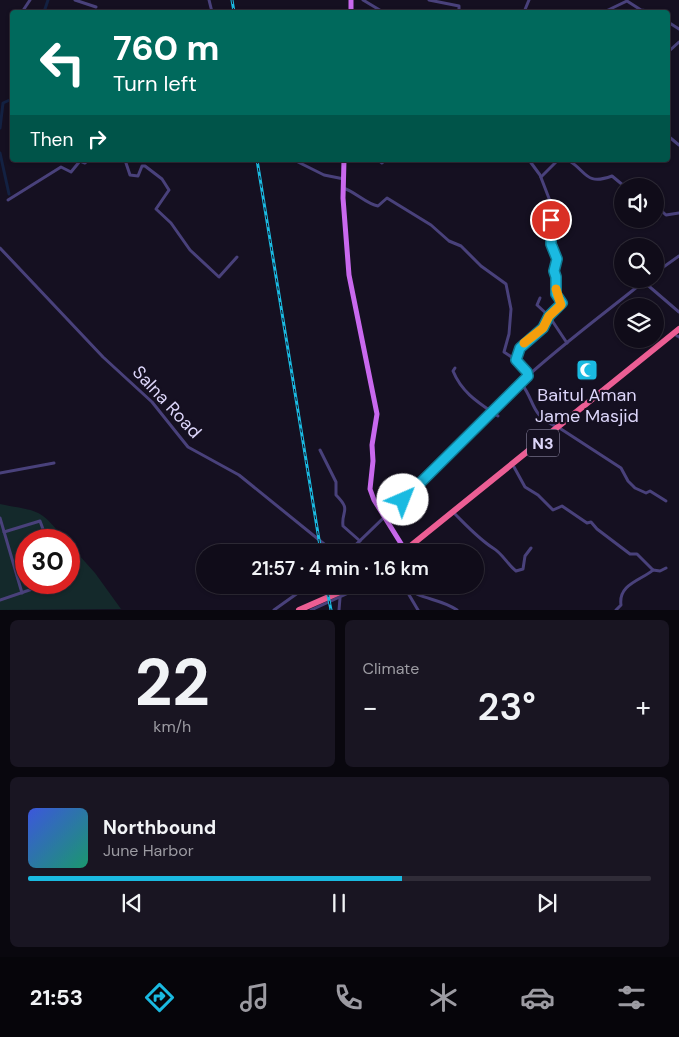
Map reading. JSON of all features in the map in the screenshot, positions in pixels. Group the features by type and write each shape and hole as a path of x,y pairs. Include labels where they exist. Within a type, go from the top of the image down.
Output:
{"highway":[{"name":"N3","path":"415,544 679,334"},
{"name":"N3","path":"416,544 456,514 560,428"},
{"path":"294,610 332,594"},
{"path":"299,610 334,594"}],"main road":[{"path":"344,162 343,188 349,276 377,414 372,445 373,460 370,489 374,500 401,544"}],"street":[{"path":"75,0 96,7"},
{"path":"363,0 380,10"},
{"path":"429,0 459,6 459,10"},
{"path":"608,10 628,0 641,10"},
{"path":"8,200 61,167 71,172 80,162"},
{"path":"126,162 130,175 138,176 142,166 145,166 168,185 169,190 156,209 204,265 218,277 236,257"},
{"path":"298,162 324,175 344,179"},
{"path":"516,360 520,348 543,328 549,316 562,303 556,294 554,267 557,259 551,244 550,201 540,177 530,162"},
{"path":"540,177 556,162"},
{"path":"570,162 587,178 601,180 612,176 614,178"},
{"path":"343,188 378,206 387,198 431,225 452,243 461,246 481,266 506,284 511,309 510,334 504,352 516,360 527,372 528,376"},
{"path":"664,213 666,215 679,214"},
{"name":"Salna Road","path":"0,248 103,357 152,402 188,447 239,475 324,544"},
{"path":"664,267 679,256"},
{"path":"357,544 520,383 636,288"},
{"path":"652,288 660,298 679,312"},
{"path":"540,298 537,305 549,316 567,343"},
{"path":"455,368 454,371 461,388 474,400 498,416"},
{"path":"520,383 528,391 535,411 545,421 560,428 621,468 628,481 635,488 646,493 650,491 666,501"},
{"path":"320,450 336,482 336,495 344,503 346,512 343,526 360,541"},
{"path":"0,473 54,463"},
{"path":"514,466 525,487 538,495 553,510 562,506 587,523 591,522 597,529 630,554 637,554 653,570 666,568"},
{"path":"456,514 472,530 477,538 492,547 516,571 523,569 525,556 531,548"},
{"path":"0,521 15,569"},
{"path":"4,532 40,521 43,529"},
{"path":"616,610 621,605 622,595 633,581 648,575 653,570"},
{"path":"0,600 19,594"},
{"path":"274,610 296,594"},
{"path":"311,610 346,594"},
{"path":"409,594 418,610"},
{"path":"418,594 427,599 445,602 457,610"},
{"path":"339,610 340,597"}],"green space":[{"path":"0,504 31,510 43,516 55,529 15,529 15,594 80,594 80,556 95,573 121,609 0,610"}],"waterway":[{"path":"45,10 48,0"},
{"path":"0,128 3,103 10,100"},
{"path":"0,153 9,194"}],"railway":[{"path":"232,0 234,10"},
{"path":"257,162 320,544"},
{"path":"328,594 331,610"}],"slow traffic":[{"path":"524,343 543,328 549,316 561,305 562,303 556,294 556,289"}],"place":[{"name":"Baitul Aman Jame Masjid","path":"587,370"}],"route":[{"path":"403,500 528,376 527,372 516,360 520,348 527,339 534,337 543,328 549,316 562,303 556,294 554,267 557,259 551,244 551,220"}]}
